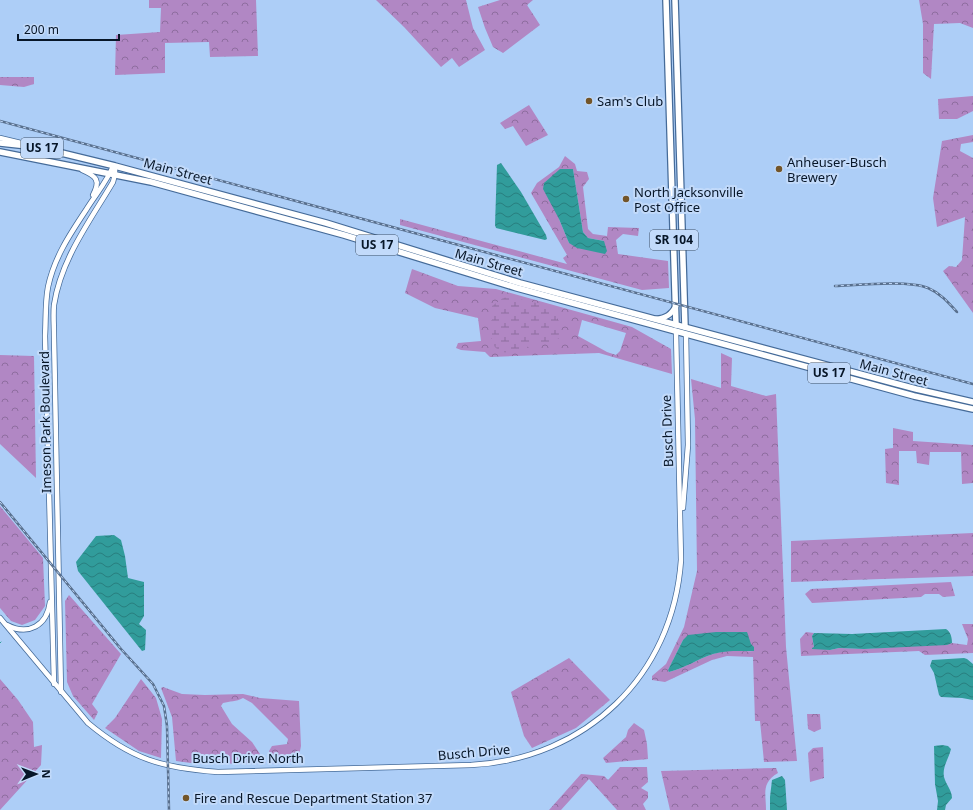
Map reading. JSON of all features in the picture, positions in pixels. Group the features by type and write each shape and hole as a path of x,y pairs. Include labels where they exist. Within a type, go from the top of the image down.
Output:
{"main road":[{"name":"SR 104","path":"666,0 676,331"},
{"name":"SR 104","path":"675,0 686,334"},
{"name":"Main Street","path":"0,143 28,145 114,166 333,225 485,272 653,319 916,389 973,402"},
{"name":"Main Street","path":"0,152 151,182 338,233 476,277 902,392 973,409"},
{"path":"653,319 667,317 673,312 676,306"}],"street":[{"path":"0,138 28,145"},
{"path":"75,166 96,178 97,182 95,192 86,210"},
{"name":"Imeson Park Boulevard","path":"61,692 54,305 59,281 65,264 113,182 114,166"},
{"name":"Imeson Park Boulevard","path":"54,684 45,336 48,294 52,271 60,253 86,210 113,174"},
{"name":"Busch Drive","path":"414,767 486,764 522,758 542,751 575,736 612,708 638,679 655,653 666,630 677,592 681,560 676,331"},
{"name":"Busch Drive","path":"681,530 688,445 686,334"},
{"path":"5,624 19,629 29,629 37,626 44,620 47,614 52,590"},
{"name":"Busch Drive North","path":"0,618 54,684 88,722 108,739 139,757 168,766 218,772 414,767"}],"green space":[{"path":"149,0 256,0 258,56 210,57 209,42 165,43 165,73 115,75 116,35 160,32 161,8 149,8"},
{"path":"376,0 466,0 473,28 485,50 459,67 452,58 441,67 404,27"},
{"path":"500,0 533,0 527,5 540,25 503,53 493,47 478,7"},
{"path":"919,0 973,0 973,28 960,23 934,24 931,79 923,73 923,24"},
{"path":"0,77 34,77 34,84 24,87 0,85"},
{"path":"973,96 973,111 957,119 939,119 938,99"},
{"path":"529,105 548,135 526,146 513,126 505,129 500,123"},
{"path":"973,135 973,142 961,144 960,151 973,158 973,313 943,271 949,266 956,267 962,260 965,217 937,227 933,198 942,141"},
{"path":"565,156 575,164 577,171 587,172 589,179 583,187 588,229 593,234 607,236 608,227 639,228 638,236 623,234 616,240 618,254 668,261 669,288 642,290 400,225 400,219 567,264 563,258 567,255 531,193 537,183 559,167","holes":["560,169 573,169 583,232 588,238 604,241 569,243 559,219"]},
{"path":"412,269 458,286 496,289 632,327 671,349 672,374 599,353 490,357 485,352 461,350 456,348 458,343 481,341 478,318 435,308 405,293","holes":["582,320 626,333 620,351 616,355 607,352 578,336"]},
{"path":"510,297 541,304 556,310 559,334 557,342 536,343 514,353 500,352 492,344 492,306 503,298"},
{"path":"721,353 732,358 731,386 766,396 776,394 786,647 797,761 764,762 760,721 755,721 753,657 727,656 712,660 665,682 652,680 652,676 666,664 684,627 697,571 695,419 691,379 721,388","holes":["683,640 754,651 718,652 675,670 669,672 668,670"]},
{"path":"0,355 34,356 36,478 0,444"},
{"path":"893,428 913,432 913,441 973,445 973,483 962,484 961,452 930,452 929,465 917,463 916,451 899,451 899,485 886,483 885,449 893,448"},
{"path":"0,506 43,558 45,606 35,620 22,625 11,621 0,608"},
{"path":"973,533 973,576 791,582 791,541"},
{"path":"951,582 955,596 943,597 939,594 925,594 921,597 812,603 805,594 811,589"},
{"path":"69,595 121,654 92,704 98,712 94,720 73,696 67,682 65,601"},
{"path":"962,624 973,624 973,653 925,655 919,651 801,656 800,639 806,632 814,633 812,636 814,647 830,650 839,648 864,649 952,643 967,645 968,639"},
{"path":"569,658 610,700 576,728 532,748 524,736 511,692"},
{"path":"0,679 18,700 33,722 34,747 42,745 41,765 0,810"},
{"path":"141,679 156,698 162,719 161,758 139,751 105,728 115,718"},
{"path":"163,687 182,694 243,694 260,698 299,701 301,746 298,761 273,764 269,751 272,746 287,744 288,739 252,703 243,698 223,703 221,706 232,724 252,742 266,763 198,764 176,761 172,717 161,688"},
{"path":"807,714 820,714 821,729 814,732 808,729"},
{"path":"634,723 644,730 648,759 606,763 603,758 626,737 628,730"},
{"path":"823,747 824,778 810,782 808,753 813,748"},
{"path":"620,767 647,767 648,782 641,788 648,792 648,798 643,804 646,810 617,810 589,779 561,810 549,810 581,774 604,776 608,780"},
{"path":"776,768 778,773 769,781 765,793 766,810 670,810 661,771"}],"water":[{"path":"501,163 521,192 547,239 545,240 496,228 497,165"},
{"path":"560,169 573,169 583,232 588,238 604,241 607,251 605,254 577,248 569,243 559,219 543,189 544,183"},
{"path":"114,535 121,540 128,578 144,582 144,616 139,624 146,630 145,650 142,651 78,571 76,562 96,536"},
{"path":"946,629 950,633 952,641 952,643 947,645 864,649 812,649 814,647 812,636 814,633 852,634"},
{"path":"716,632 747,632 751,644 754,647 754,651 718,653 669,672 668,670 683,640 688,635"},
{"path":"964,658 973,664 973,700 941,697 939,695 934,673 930,666 932,660"},
{"path":"934,746 948,746 951,749 945,766 944,777 951,792 952,798 946,805 945,810 937,810 938,801 935,784"},
{"path":"782,776 785,780 787,810 770,810 772,780"}],"railway":[{"path":"0,121 973,384"},
{"path":"835,286 883,284 908,284 919,286 936,292 957,312"},
{"path":"0,502 121,649 153,684 164,706 167,726 169,810"}],"place":[{"name":"Sam's Club","path":"589,101"},
{"name":"Anheuser-Busch Brewery","path":"779,169"},
{"name":"North Jacksonville Post Office","path":"626,199"},
{"name":"Fire and Rescue Department Station 37","path":"186,798"}]}
